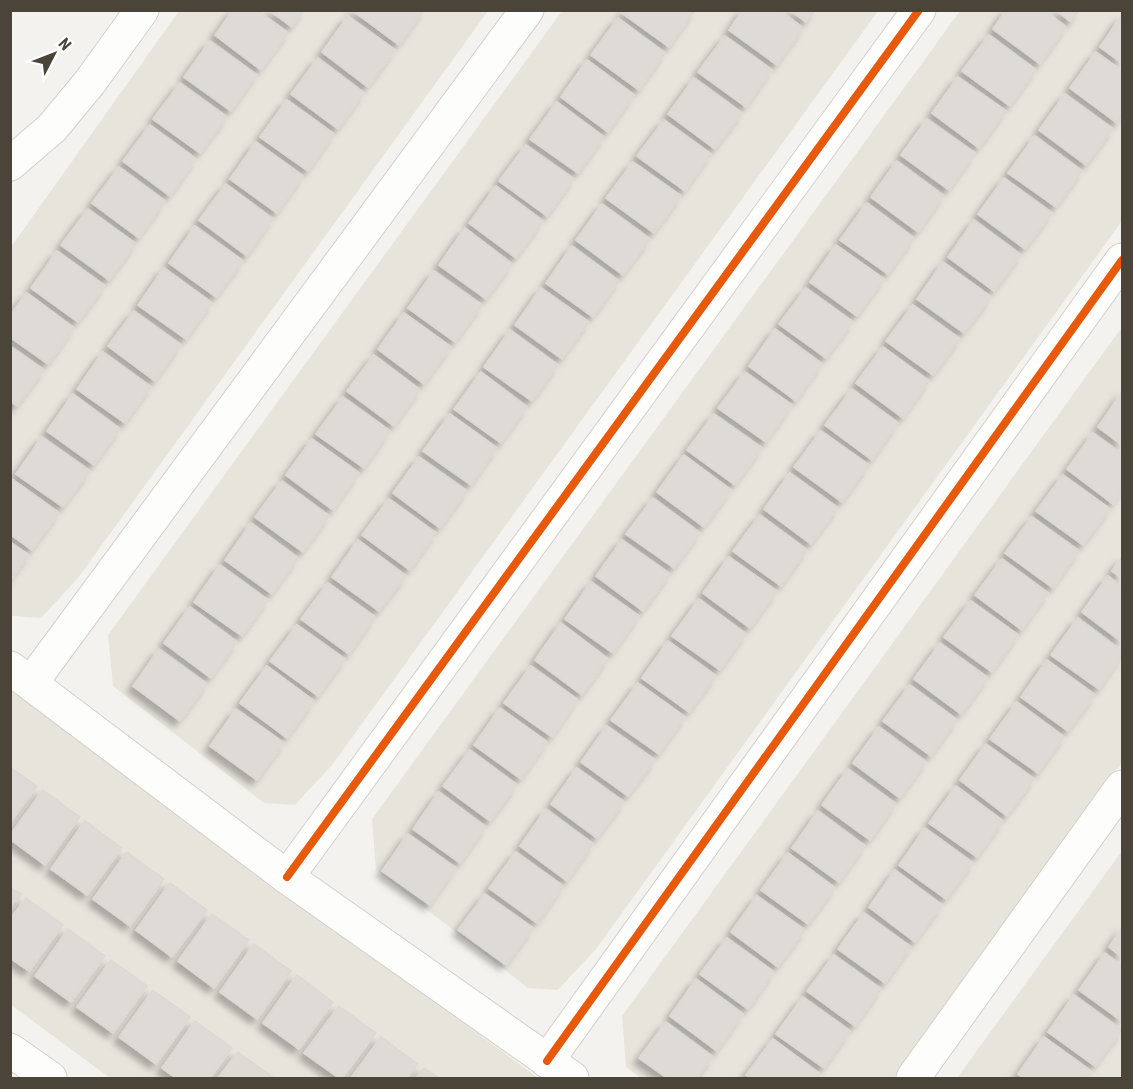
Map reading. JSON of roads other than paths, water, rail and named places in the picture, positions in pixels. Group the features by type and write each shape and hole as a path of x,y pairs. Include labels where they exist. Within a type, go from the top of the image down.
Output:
{"street":[{"path":"10,164 52,128 90,82 142,10"},
{"path":"527,10 21,676 287,876 559,1070 1122,260"},
{"path":"287,876 919,10"},
{"path":"913,1078 1122,788"},
{"path":"10,1050 50,1078"}]}
